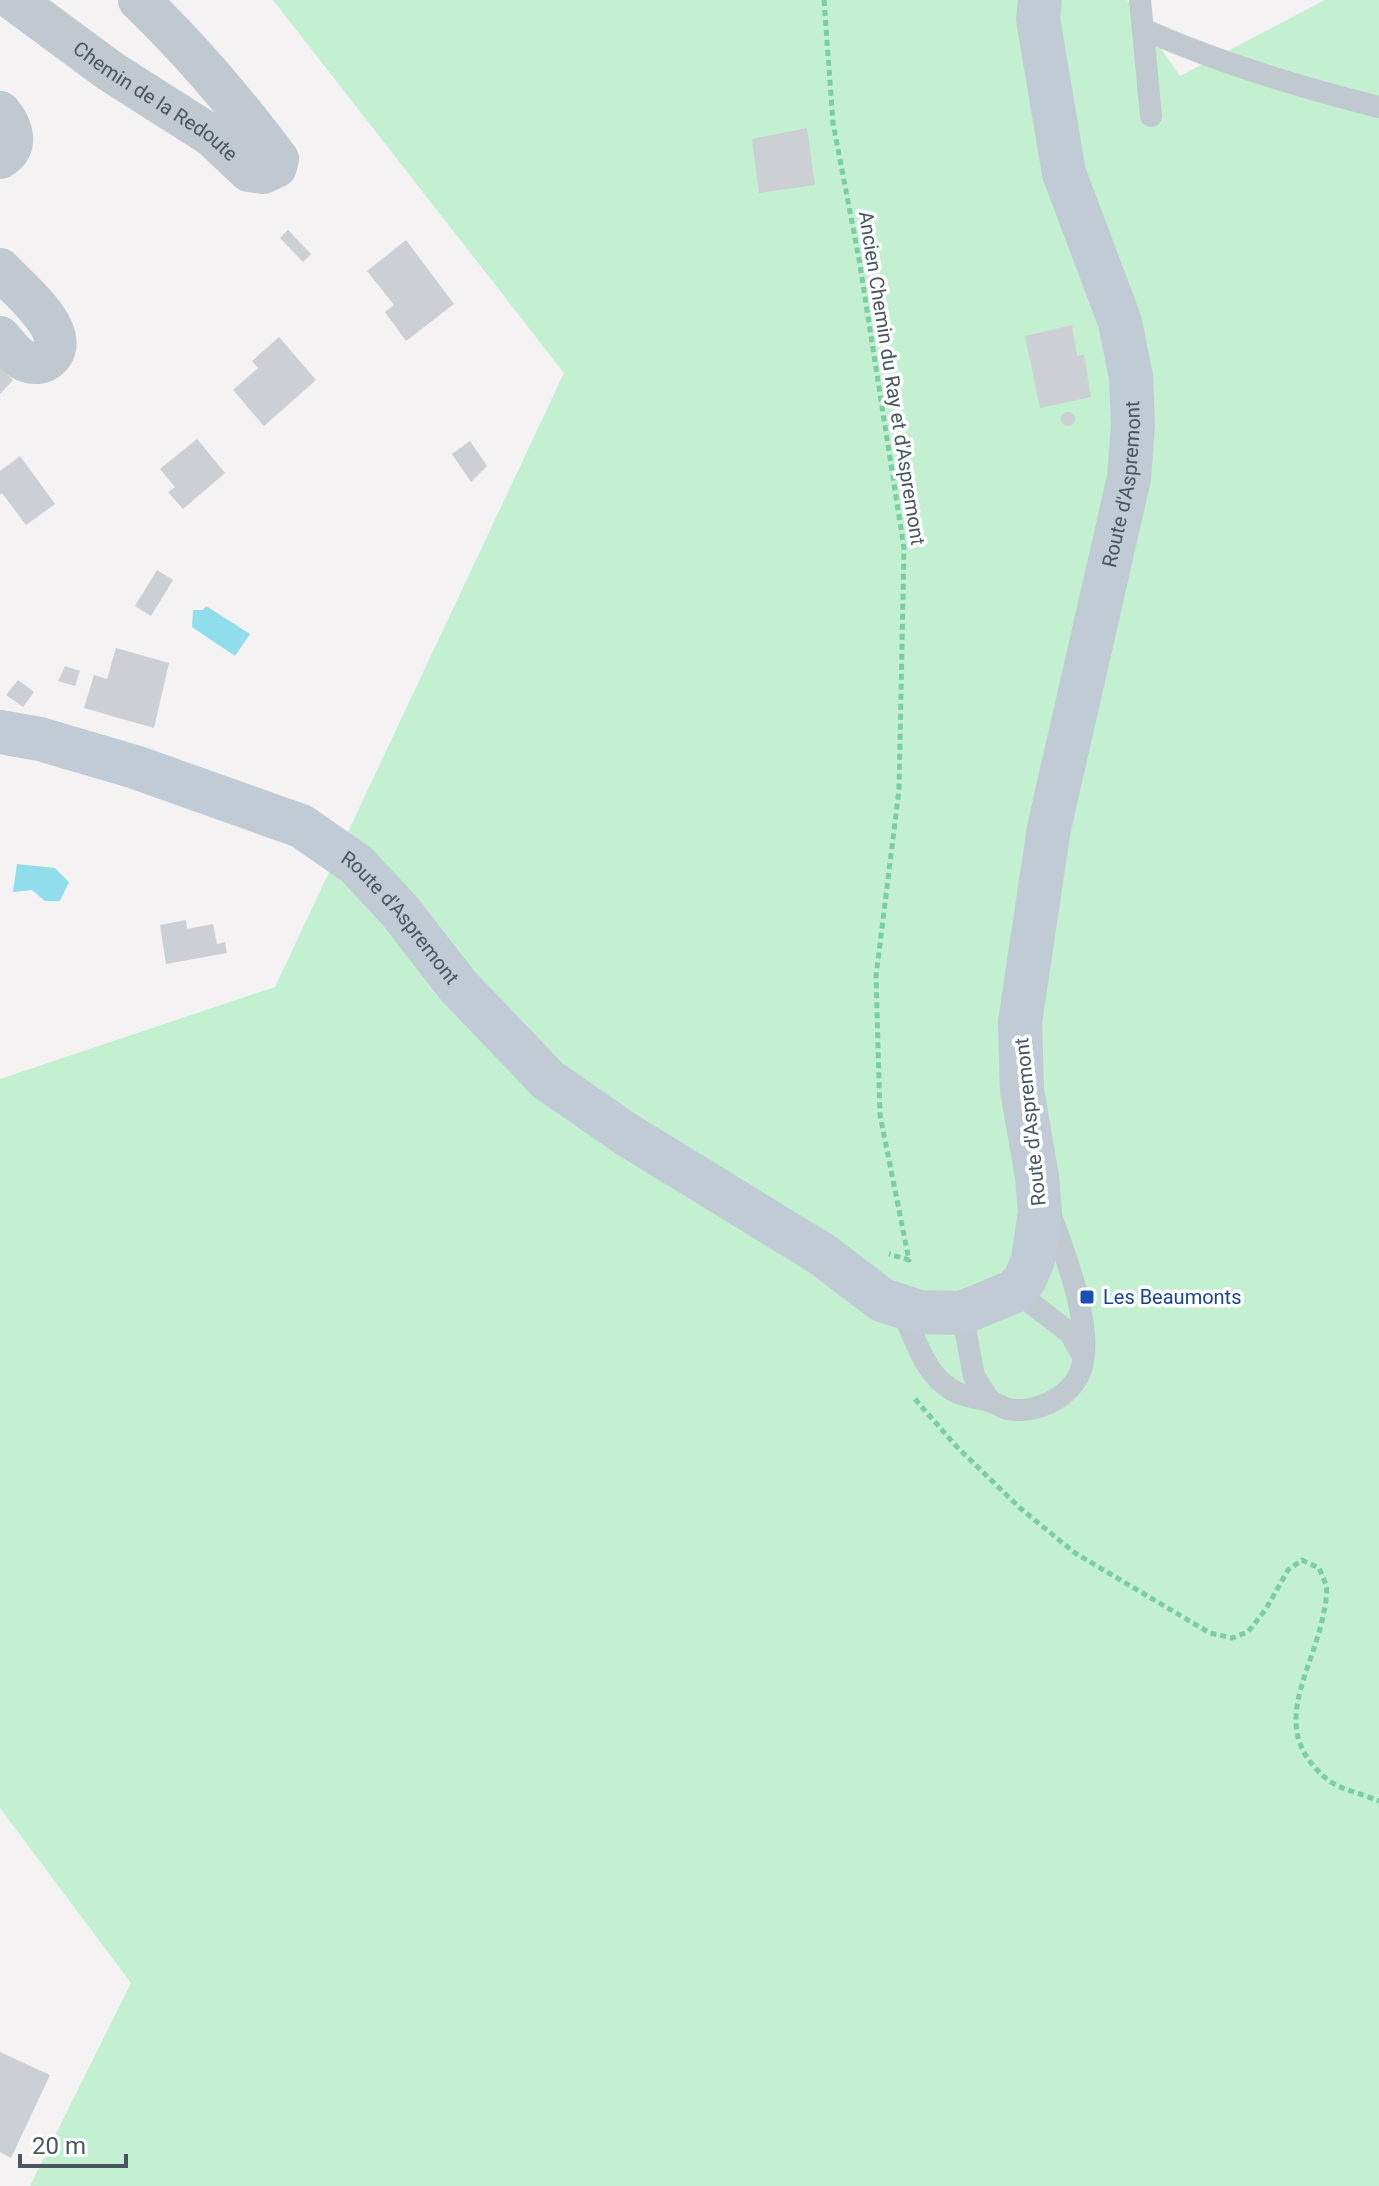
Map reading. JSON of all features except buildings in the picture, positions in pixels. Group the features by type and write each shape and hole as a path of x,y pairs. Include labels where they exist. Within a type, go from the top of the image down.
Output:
{"street":[{"name":"Chemin de la Redoute","path":"14,0 110,71 212,136 249,171 263,173 276,167 278,159 258,133 162,22 139,0"},
{"name":"Route d'Aspremont","path":"0,732 40,739 135,767 301,826 356,864 399,910 458,986 548,1080 626,1134 823,1255 882,1300 919,1312 962,1313 1015,1291 1025,1279 1033,1260 1040,1212 1022,1090 1020,1022 1049,828 1129,478 1133,425 1131,377 1120,322 1064,173 1038,19 1040,0"},
{"path":"0,112 12,130 12,142 6,155 0,158"},
{"path":"0,269 44,316 55,337 56,349 50,359 40,363 28,362 0,337"}],"lane":[{"path":"1140,0 1151,116"},
{"path":"1143,29 1178,45 1305,89 1379,107"},
{"path":"901,1308 933,1373 956,1393 969,1399 989,1400 1009,1409 1022,1410 1049,1403 1070,1388 1083,1362 1081,1322 1071,1275 1037,1177"},
{"path":"1015,1291 1070,1333 1079,1346 1083,1362"},
{"path":"962,1313 974,1376 989,1400"}],"path":[{"name":"Ancien Chemin du Ray et d'Aspremont","path":"824,0 833,123 859,259 904,548 899,790 876,976 880,1115 909,1260 880,1252"},
{"path":"912,1393 917,1404 956,1446 1020,1508 1075,1553 1210,1633 1232,1638 1248,1632 1266,1609 1288,1570 1302,1560 1319,1568 1326,1586 1325,1604 1318,1641 1296,1702 1295,1734 1311,1761 1329,1781 1379,1801"}],"green space":[{"path":"273,0 1127,0 1180,76 1325,0 1379,0 1379,2186 30,2186 131,1983 0,1808 0,1079 275,987 564,373"}],"water":[{"path":"206,606 250,634 235,656 192,627 193,610 203,610"},
{"path":"17,864 55,868 69,882 60,901 45,901 32,890 13,892"}],"place":[{"name":"Les Beaumonts","path":"1087,1297"}]}
